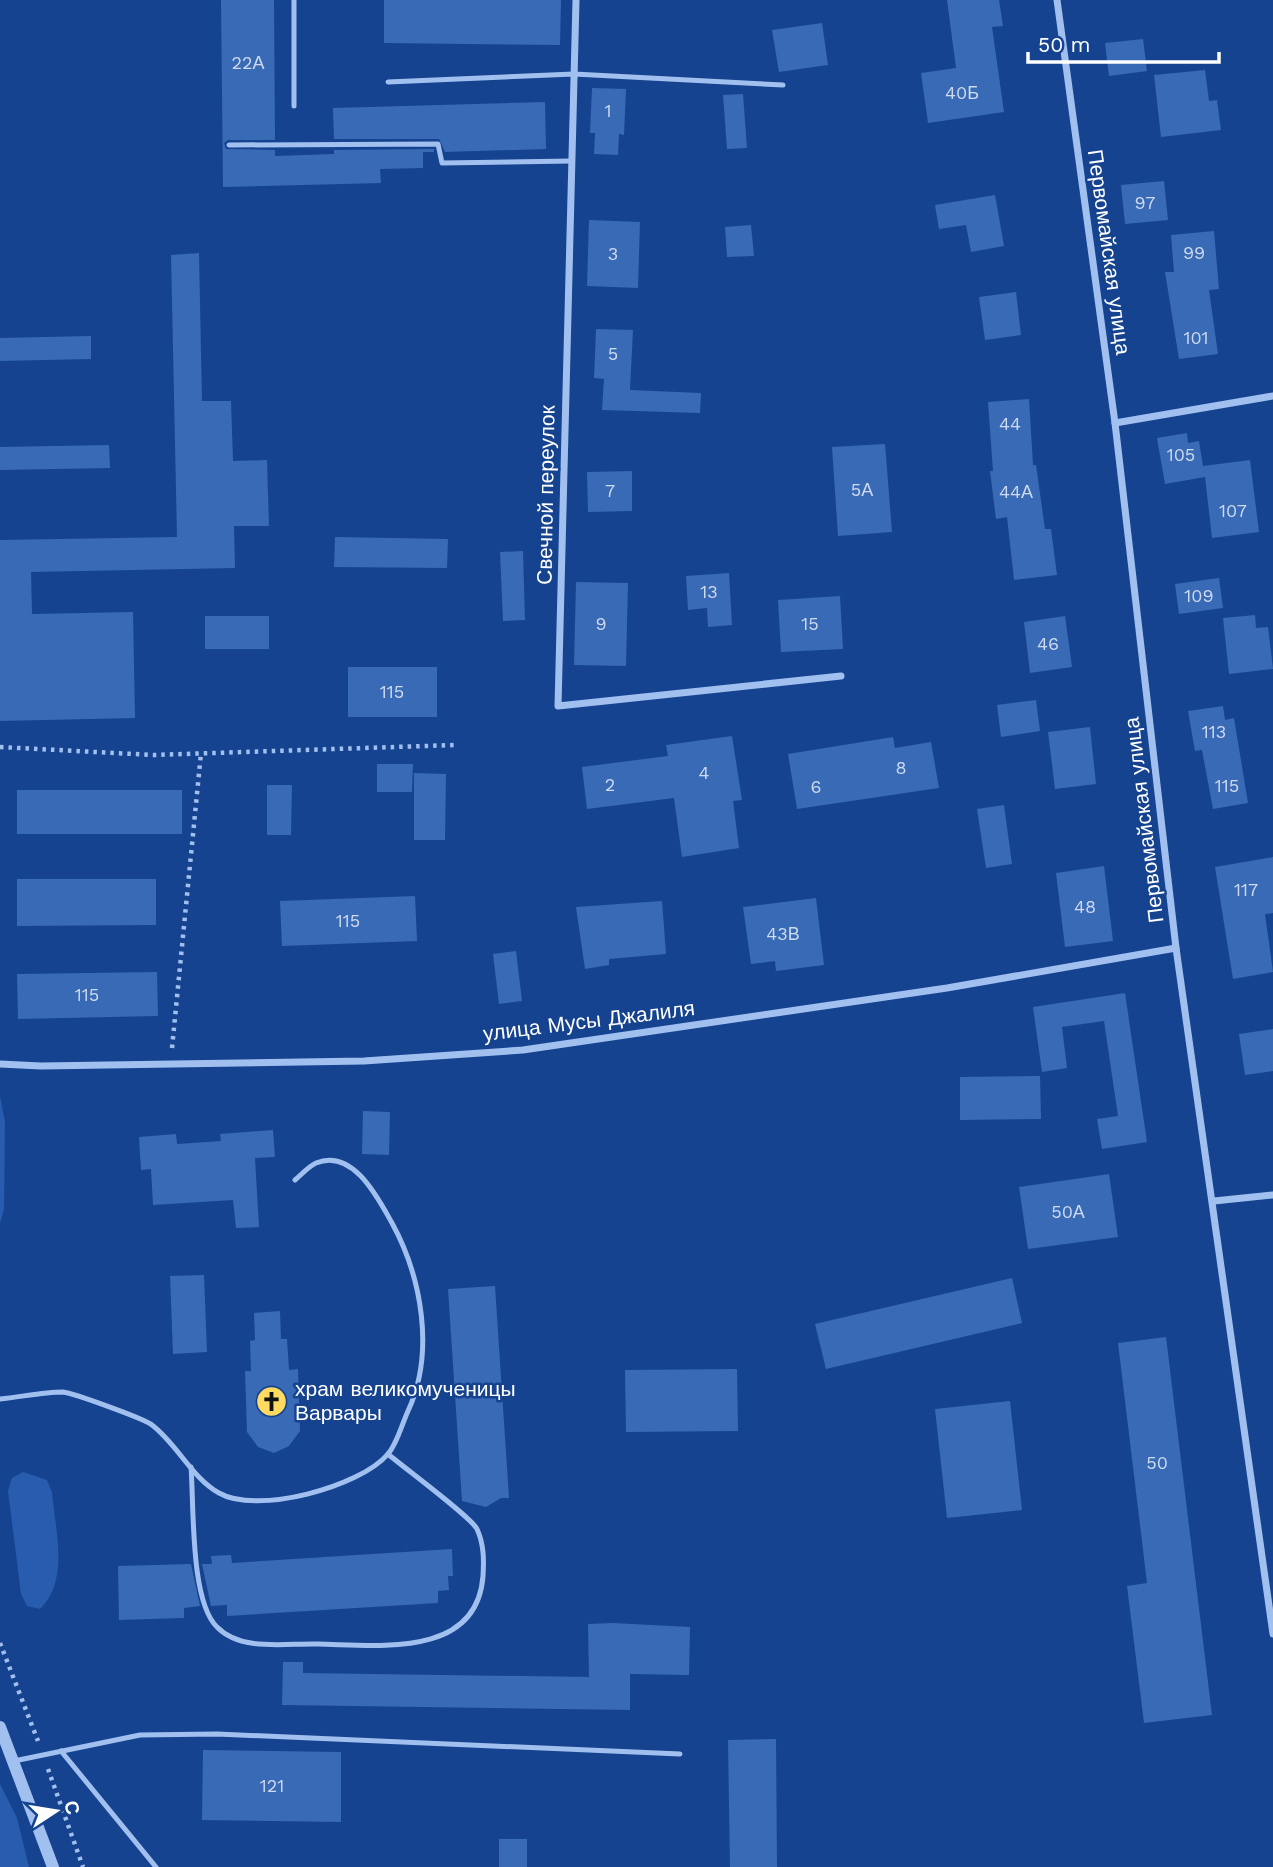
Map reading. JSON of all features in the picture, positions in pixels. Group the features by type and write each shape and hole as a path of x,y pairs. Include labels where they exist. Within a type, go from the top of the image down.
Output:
{"street":[{"name":"Свечной переулок","path":"576,0 558,706 841,676"},
{"name":"Первомайская улица","path":"1057,0 1115,423 1176,948 1273,1634"},
{"path":"1115,423 1273,397"},
{"name":"улица Мусы Джалиля","path":"0,1064 41,1066 364,1061 523,1050 947,988 1176,948"},
{"path":"1214,1202 1273,1195"},
{"path":"0,1727 53,1867"}],"lane":[{"path":"294,0 294,106"},
{"path":"388,82 574,74 783,85"},
{"path":"229,145 438,144 442,163 572,161"},
{"path":"0,1399 66,1392 151,1424 219,1493 250,1502 313,1494 362,1473 388,1454 415,1395 424,1348 416,1292 401,1240 371,1185 354,1170 331,1161 316,1163 295,1180"},
{"path":"191,1467 199,1591 216,1627 243,1643 409,1645 449,1633 475,1608 482,1584 484,1554 477,1527 388,1454"},
{"path":"13,1761 140,1735 217,1734 680,1754"},
{"path":"61,1751 156,1867"}],"path":[{"path":"0,747 153,755 455,745"},
{"path":"171,1064 201,753"},
{"path":"0,1643 83,1867"}],"shaded area":[{"path":"0,1096 5,1122 4,1209 0,1223"},
{"path":"23,1472 47,1480 52,1492 58,1569 55,1584 40,1609 27,1606 21,1594 8,1491 12,1478"},
{"path":"0,1784 17,1818 29,1867 0,1867"}],"building":[{"path":"221,0 274,0 275,140 228,140 224,143 226,149 275,150 275,156 334,154 334,150 434,149 434,152 423,152 423,168 380,169 381,183 223,187"},
{"path":"384,0 561,0 560,45 384,43"},
{"path":"947,0 999,0 1003,26 992,27 1004,112 928,123 921,73 956,68"},
{"path":"822,23 828,65 779,72 772,30"},
{"path":"1143,39 1147,71 1109,76 1105,43"},
{"path":"1205,70 1209,101 1217,100 1221,130 1161,137 1154,75"},
{"path":"592,88 626,89 624,135 619,134 618,155 594,154 595,133 590,133"},
{"path":"743,94 747,148 727,149 723,95"},
{"path":"545,102 546,149 445,152 439,139 334,139 333,108"},
{"path":"1164,181 1168,220 1125,224 1121,185"},
{"path":"995,195 1004,246 971,252 966,225 939,229 935,205"},
{"path":"589,220 640,222 638,288 587,286"},
{"path":"751,225 754,256 727,257 725,227"},
{"path":"1214,231 1219,289 1209,290 1218,354 1179,359 1165,272 1174,272 1171,235"},
{"path":"199,253 202,401 231,401 233,461 267,460 269,526 234,526 235,568 31,572 32,614 133,612 135,718 0,721 0,540 177,537 171,255"},
{"path":"1016,292 1021,335 985,340 979,297"},
{"path":"596,329 633,330 630,390 701,393 700,413 602,410 604,379 594,378"},
{"path":"91,336 91,359 0,361 0,338"},
{"path":"1029,399 1033,465 1036,465 1045,529 1051,529 1057,575 1014,580 1007,517 996,519 990,471 993,471 988,402"},
{"path":"1187,433 1188,443 1199,441 1203,466 1250,460 1259,532 1212,538 1205,477 1165,484 1157,438"},
{"path":"885,444 892,532 838,536 832,447"},
{"path":"109,445 110,468 0,470 0,447"},
{"path":"632,471 632,511 588,512 587,472"},
{"path":"335,537 448,539 447,568 334,567"},
{"path":"523,551 525,620 503,621 500,552"},
{"path":"729,573 732,625 708,627 707,608 688,610 686,576"},
{"path":"1219,578 1223,608 1179,614 1175,584"},
{"path":"576,582 628,583 626,666 574,665"},
{"path":"840,596 843,649 781,652 778,600"},
{"path":"1255,615 1256,628 1268,627 1273,669 1229,674 1223,618"},
{"path":"205,616 269,616 269,649 205,649"},
{"path":"1065,616 1072,667 1030,673 1024,622"},
{"path":"348,667 437,667 437,717 348,717"},
{"path":"1036,700 1040,731 1001,737 997,705"},
{"path":"1223,706 1225,720 1234,718 1248,803 1213,809 1202,750 1195,751 1188,711"},
{"path":"1090,727 1096,784 1055,789 1048,732"},
{"path":"732,736 742,800 733,801 739,848 682,857 674,798 587,809 582,767 668,756 666,745"},
{"path":"893,737 895,748 931,742 939,788 797,809 788,754"},
{"path":"377,764 413,764 412,792 377,792"},
{"path":"414,773 446,774 445,840 414,840"},
{"path":"267,785 292,785 291,835 267,835"},
{"path":"17,790 182,790 182,834 17,834"},
{"path":"1004,805 1012,864 986,868 977,809"},
{"path":"1273,857 1273,913 1265,914 1273,972 1233,979 1215,867"},
{"path":"1104,866 1113,941 1065,947 1056,873"},
{"path":"17,879 156,879 156,925 17,926"},
{"path":"415,896 417,941 282,946 280,901"},
{"path":"816,898 824,965 776,971 775,961 751,964 743,907"},
{"path":"662,901 666,954 609,959 609,965 585,969 576,907"},
{"path":"516,951 522,1001 499,1004 493,954"},
{"path":"157,972 158,1016 18,1019 17,974"},
{"path":"1125,993 1147,1142 1102,1149 1097,1119 1118,1116 1104,1021 1062,1027 1067,1068 1042,1072 1033,1007"},
{"path":"1273,1029 1273,1071 1245,1075 1239,1034"},
{"path":"1040,1076 1041,1119 960,1120 960,1077"},
{"path":"363,1111 390,1112 389,1155 362,1154"},
{"path":"273,1130 275,1157 255,1158 259,1227 236,1228 233,1200 153,1205 151,1169 141,1170 139,1137 176,1134 177,1144 221,1141 220,1134"},
{"path":"1109,1174 1118,1237 1028,1249 1019,1187"},
{"path":"204,1275 207,1352 173,1354 170,1276"},
{"path":"1012,1278 1022,1323 826,1369 815,1324"},
{"path":"495,1286 509,1498 501,1498 486,1507 462,1501 448,1289"},
{"name":"храм великомученицы Варвары","path":"280,1311 281,1339 287,1339 289,1370 298,1369 300,1431 289,1446 274,1453 258,1447 247,1432 245,1371 251,1371 250,1341 255,1340 254,1313"},
{"path":"1166,1337 1212,1715 1144,1723 1127,1586 1147,1583 1118,1343"},
{"path":"737,1369 738,1431 626,1432 625,1370"},
{"path":"1010,1401 1022,1510 947,1518 935,1409"},
{"path":"452,1549 453,1576 448,1576 449,1590 438,1591 438,1603 227,1616 227,1605 211,1606 202,1564 212,1564 211,1556 231,1555 232,1563"},
{"path":"191,1564 200,1606 184,1608 184,1618 119,1620 118,1566"},
{"path":"588,1624 690,1627 689,1675 630,1674 630,1710 282,1705 283,1662 303,1662 303,1673 589,1677"},
{"path":"776,1739 777,1867 730,1867 728,1740"},
{"path":"203,1750 341,1752 341,1822 202,1820"},
{"path":"499,1839 527,1839 527,1867 499,1867"}],"place":[{"name":"храм великомученицы Варвары","path":"272,1401"}]}
